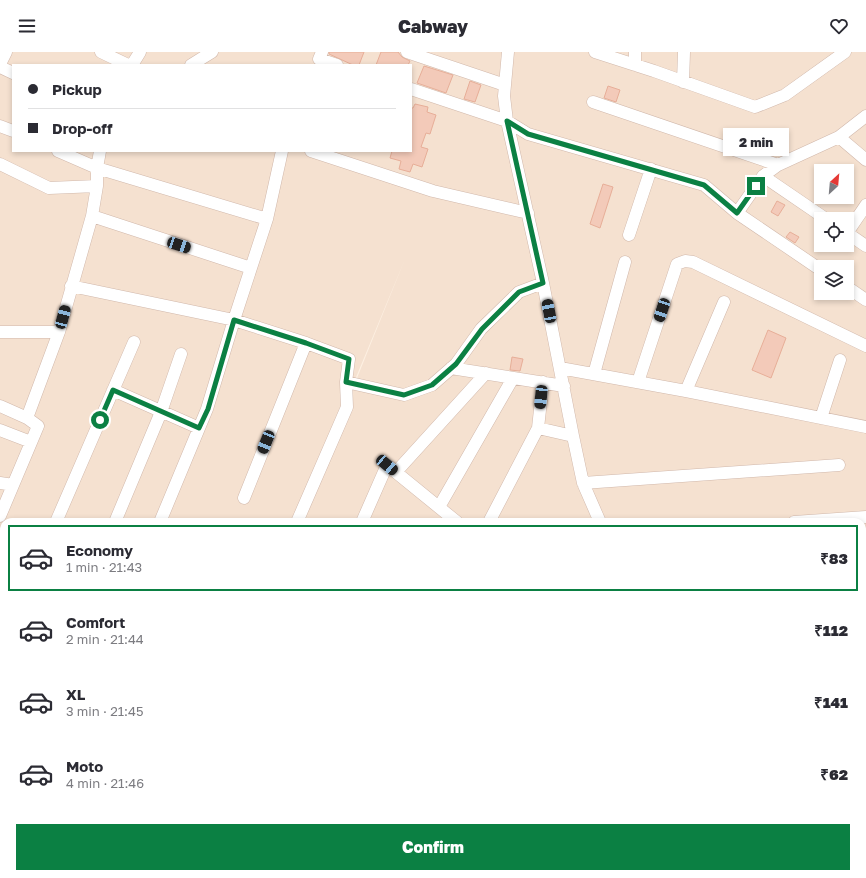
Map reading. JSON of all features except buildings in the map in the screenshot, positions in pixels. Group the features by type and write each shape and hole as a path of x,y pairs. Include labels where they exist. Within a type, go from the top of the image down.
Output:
{"street":[{"path":"6,52 0,66 12,72"},
{"path":"101,52 126,64"},
{"path":"133,64 140,52"},
{"path":"193,64 212,52"},
{"path":"322,52 319,59 334,64"},
{"path":"407,52 505,85"},
{"path":"595,52 755,107 784,95 845,52"},
{"path":"635,52 635,65"},
{"path":"683,82 684,52"},
{"path":"506,53 504,96 507,121 543,283 583,483 598,518"},
{"path":"412,89 507,121 528,134 704,185 737,213 814,265"},
{"path":"593,102 778,165"},
{"path":"737,213 764,176 778,165 839,137 866,116"},
{"path":"0,126 12,132"},
{"path":"839,137 866,160"},
{"path":"60,152 96,168 267,219"},
{"path":"26,418 59,332 92,216 97,186 96,168 100,152"},
{"path":"162,518 208,409 234,320 267,219 282,152"},
{"path":"314,152 433,191 528,213"},
{"path":"1,167 49,188 97,186"},
{"path":"629,235 651,169"},
{"path":"764,176 816,212"},
{"path":"854,223 866,205"},
{"path":"92,216 251,268"},
{"path":"854,238 866,246"},
{"path":"638,382 677,264 684,261 693,262 866,346"},
{"path":"594,374 625,262"},
{"path":"346,382 404,395 432,385 456,364 482,329 519,292 543,283"},
{"path":"72,286 234,320 306,343 349,359 346,382 347,407 299,518"},
{"path":"854,292 866,300"},
{"path":"686,391 724,302"},
{"path":"0,332 59,332"},
{"path":"58,518 134,342"},
{"path":"244,498 306,343"},
{"path":"117,518 161,412 181,354"},
{"path":"821,418 840,360"},
{"path":"451,368 564,386"},
{"path":"560,368 686,391 866,427"},
{"path":"396,472 486,373"},
{"path":"439,507 513,378"},
{"path":"491,518 538,428 543,382"},
{"path":"113,390 199,428"},
{"path":"0,406 26,418 38,426 0,516"},
{"path":"538,428 573,436"},
{"path":"0,430 31,442"},
{"path":"364,518 387,465 452,518"},
{"path":"583,483 839,465"},
{"path":"0,483 13,485"}],"shaded area":[{"path":"0,52 866,52 866,518 301,518 405,259 298,518 0,518"}],"route":[{"path":"100,420 113,390 199,428 208,409 234,320 306,343 349,359 346,382 404,395 432,385 456,364 482,329 519,292 543,283 507,121 528,134 704,185 737,213 756,186"}]}
